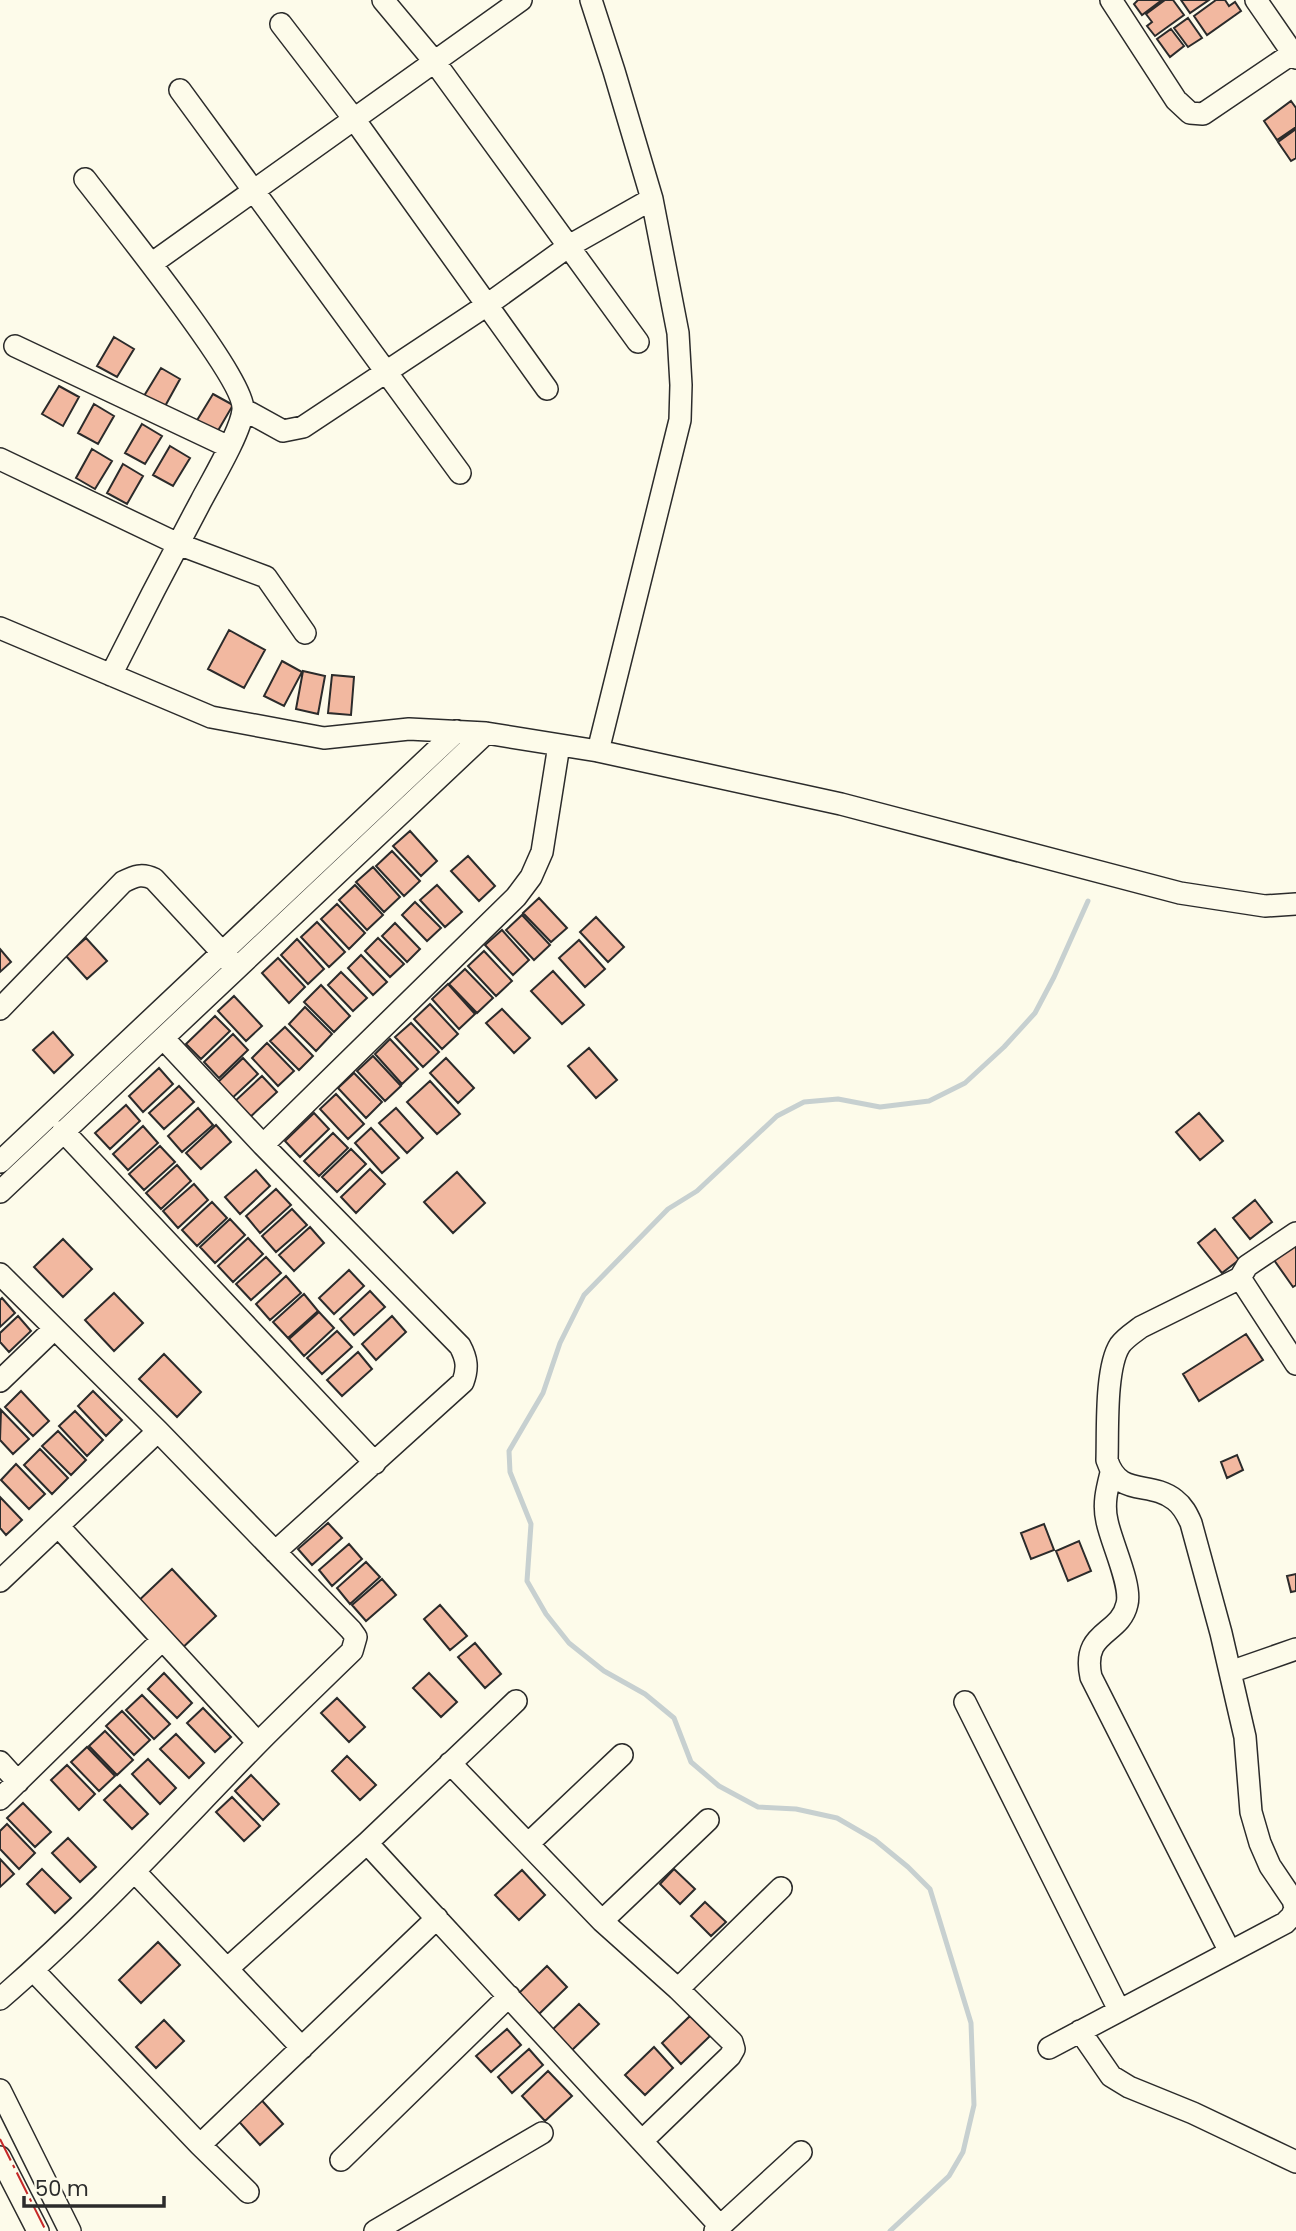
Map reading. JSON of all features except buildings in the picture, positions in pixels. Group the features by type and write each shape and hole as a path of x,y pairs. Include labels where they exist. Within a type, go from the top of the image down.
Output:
{"street":[{"path":"383,0 434,61 638,342"},
{"path":"150,264 521,0"},
{"path":"591,0 652,199 678,333 681,385 680,420 598,751"},
{"path":"1111,0 1181,108 1190,113 1203,114 1295,54 1256,0"},
{"path":"281,24 354,118 547,389"},
{"path":"180,90 460,473"},
{"path":"85,180 150,264 231,378 240,394 243,409 229,447 111,676"},
{"path":"243,409 283,431 303,427 487,305 569,246 652,199"},
{"path":"15,346 229,447"},
{"path":"0,459 178,544 266,577 304,633"},
{"path":"0,628 211,717 324,738 409,729 485,733 598,751 841,804 1180,893 1265,906 1296,904"},
{"path":"0,1162 457,732"},
{"path":"0,1192 485,733"},
{"path":"263,1145 516,897 531,877 542,852 559,745"},
{"path":"0,1009 123,882 134,876 146,875 154,879 237,969"},
{"path":"163,1038 263,1145 460,1346 465,1356 467,1371 463,1382 275,1552"},
{"path":"63,1131 375,1463"},
{"path":"1230,1952 1091,1676 1088,1663 1091,1649 1099,1637 1121,1617 1127,1606 1129,1593 1106,1519 1105,1499 1111,1473 1107,1460 1110,1376 1113,1360 1128,1336 1240,1278 1247,1266 1296,1233"},
{"path":"0,1274 158,1430 356,1637 352,1651 258,1743 135,1872 0,1999"},
{"path":"1240,1278 1296,1364"},
{"path":"0,1381 54,1329"},
{"path":"0,1581 158,1430"},
{"path":"1049,2048 1286,1923 1295,1908 1293,1900 1270,1866 1251,1812 1245,1737 1191,1523 1185,1510 1167,1495 1124,1484 1111,1473"},
{"path":"58,1526 258,1743"},
{"path":"0,1799 162,1640"},
{"path":"1230,1672 1296,1649"},
{"path":"227,1969 367,1843 516,1702"},
{"path":"965,1702 1119,2010"},
{"path":"528,1844 622,1755"},
{"path":"0,1762 18,1782"},
{"path":"450,1763 602,1921 732,2042 734,2049 730,2056 642,2141"},
{"path":"602,1921 708,1820"},
{"path":"367,1843 642,2141 718,2228 801,2152"},
{"path":"135,1872 302,2048"},
{"path":"678,1989 781,1888"},
{"path":"200,2145 437,1918"},
{"path":"33,1970 248,2192"},
{"path":"341,2161 509,1996"},
{"path":"1080,2031 1111,2076 1129,2087 1193,2113 1296,2162"},
{"path":"0,2090 71,2231"},
{"path":"375,2231 542,2133"},
{"path":"0,2157 34,2224 57,2203"}],"waterway":[{"path":"890,2231 949,2176 963,2152 974,2105 971,2023 930,1889 875,1840 837,1818 796,1809 758,1807 719,1786 691,1762 674,1718 645,1694 604,1671 569,1643 546,1614 527,1581 531,1524 510,1472 509,1451 543,1393 560,1343 584,1295 668,1209 697,1191 777,1116 804,1102 838,1099 880,1107 929,1101 965,1083 1004,1047 1035,1013 1088,901"}],"power":[{"path":"0,2139 46,2231"}]}
